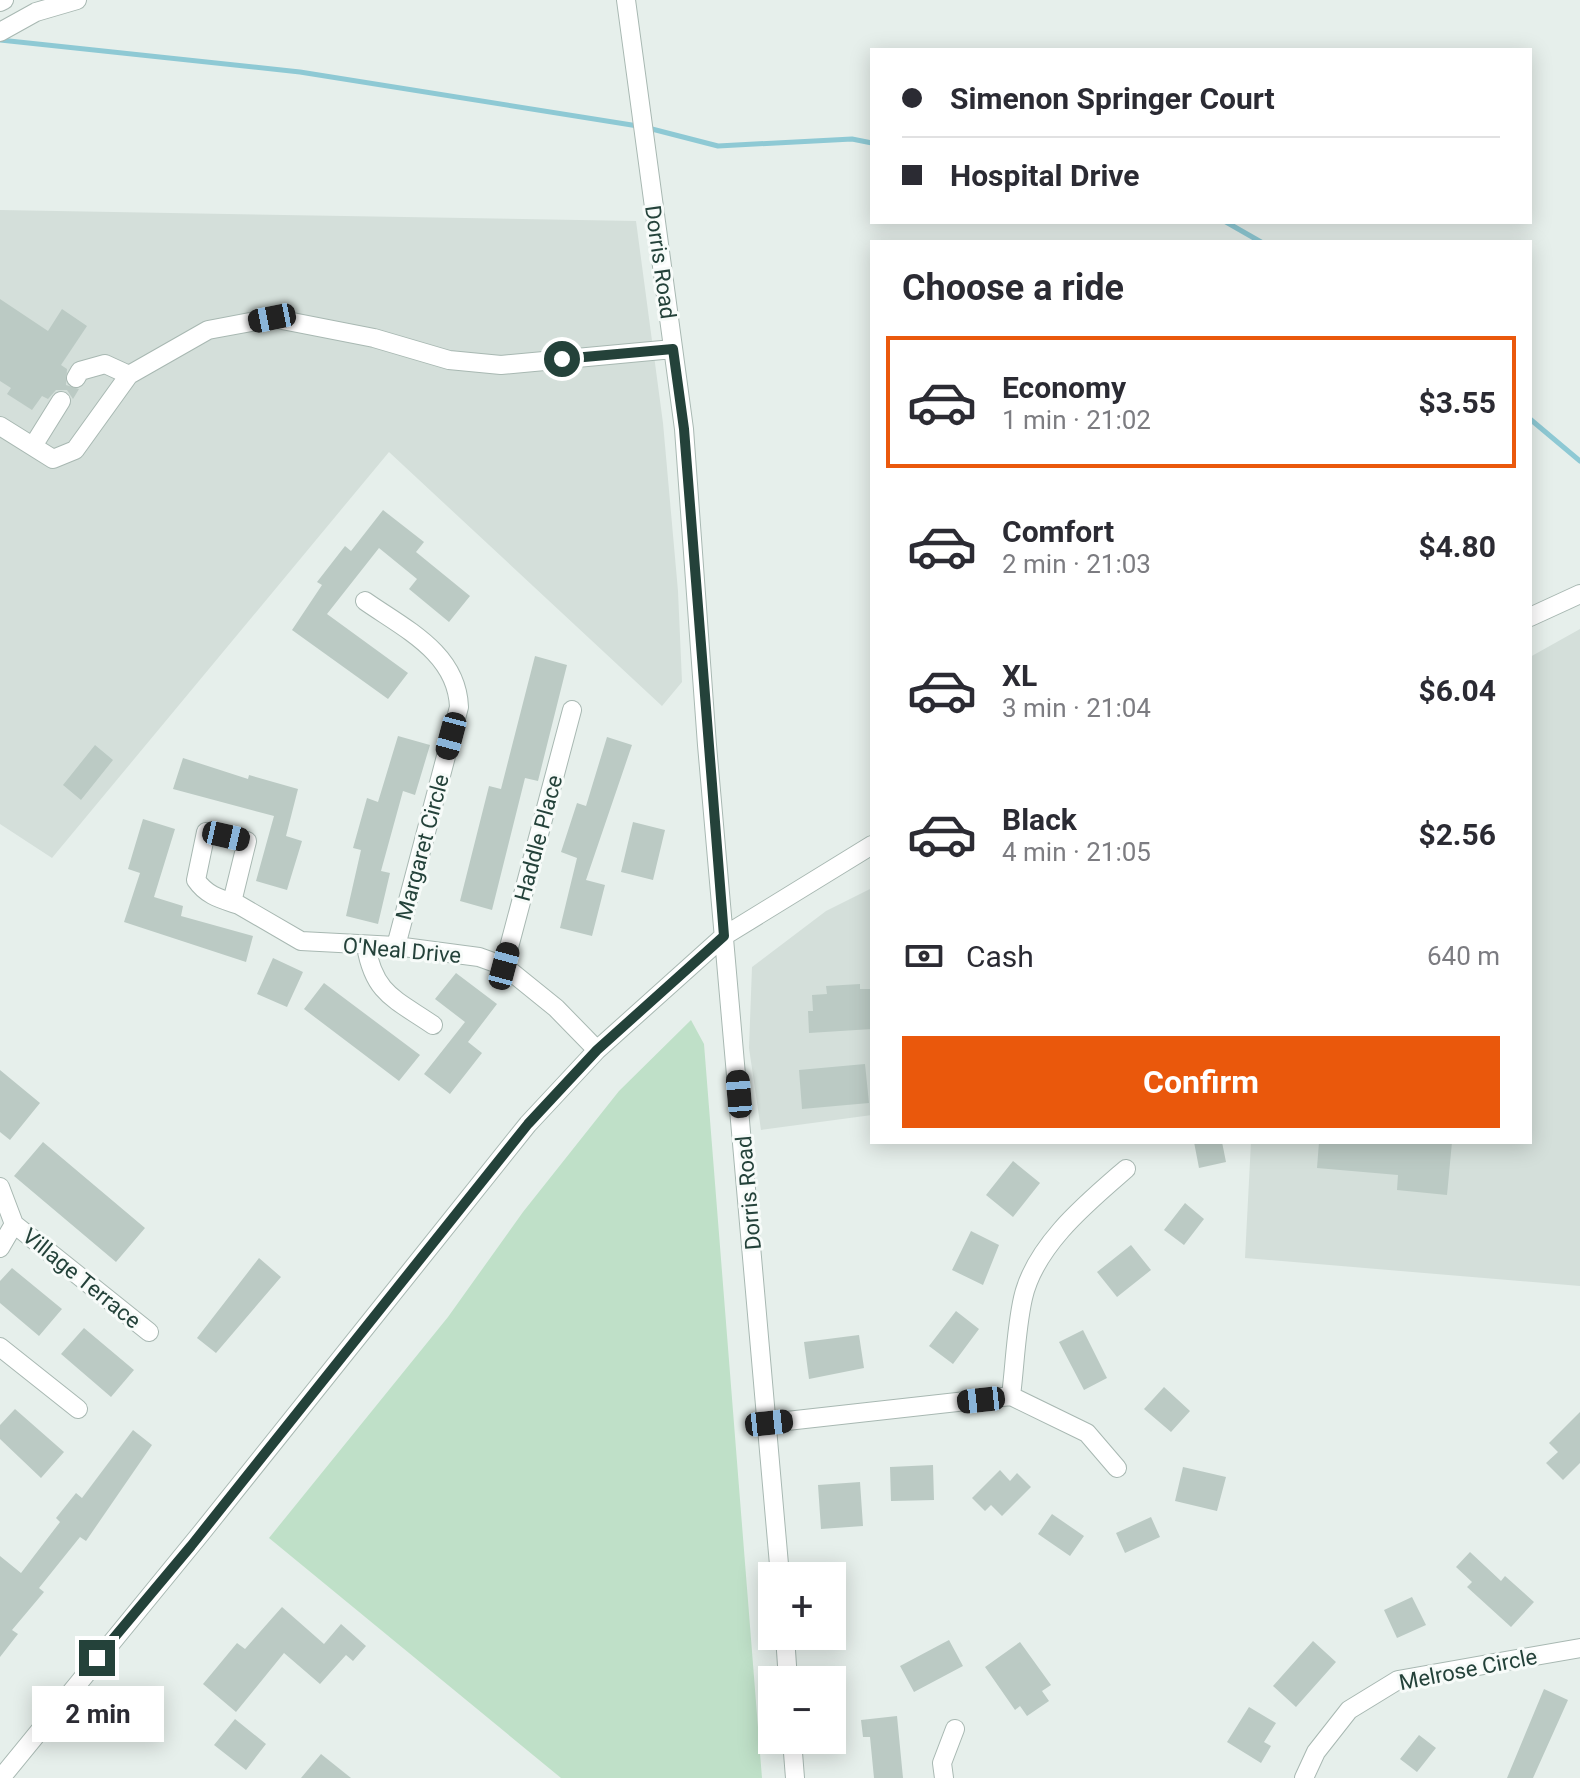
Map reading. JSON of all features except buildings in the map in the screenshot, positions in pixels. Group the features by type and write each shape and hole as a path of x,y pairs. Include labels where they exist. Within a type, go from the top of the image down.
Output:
{"street":[{"path":"0,32 36,12 77,0"},
{"name":"Dorris Road","path":"626,0 684,429 724,936 779,1562"},
{"path":"0,426 53,459 75,450 129,375 208,330 272,318 374,338 449,360 501,365 673,349"},
{"path":"76,378 80,371 105,364 129,375"},
{"path":"33,446 61,401"},
{"path":"1532,616 1580,594"},
{"name":"Margaret Circle","path":"365,601 430,647 446,662 458,686 459,707 396,946"},
{"name":"Haddle Place","path":"504,966 572,710"},
{"path":"1,1778 528,1124 597,1050 724,936 870,846"},
{"name":"O'Neal Drive","path":"232,902 301,941 396,946 479,957 504,966 556,1008 597,1050"},
{"path":"366,946 370,967 380,989 433,1025"},
{"path":"1011,1396 1023,1295 1051,1241 1080,1209 1126,1169"},
{"name":"Village Terrace","path":"0,1187 14,1224 149,1332"},
{"name":"Village Terrace","path":"0,1248 14,1224"},
{"path":"0,1347 78,1409"},
{"path":"769,1423 1011,1396 1087,1433 1117,1468"},
{"name":"Melrose Circle","path":"1304,1778 1316,1752 1349,1710 1398,1680 1580,1648"},
{"path":"944,1778 942,1763 955,1729"},
{"path":"793,1754 795,1778"}],"shaded area":[{"path":"0,210 636,221 663,423 678,591 682,682 662,706 389,452 52,858 0,824"},
{"path":"1580,629 1580,1286 1245,1258 1251,1144 1532,1144 1532,656"},
{"path":"870,889 870,1115 761,1130 749,1048 752,967 826,911"}],"green space":[{"path":"691,1020 704,1044 762,1778 561,1778 269,1538 448,1317 523,1212 619,1091"}],"waterway":[{"path":"0,40 300,72 638,126"},
{"path":"648,128 718,146 852,139 870,143"},
{"path":"1230,224 1258,240"},
{"path":"1532,421 1580,461"}],"route":[{"path":"97,1658 191,1546 528,1124 597,1050 724,936 684,429 673,349 562,359"}]}
